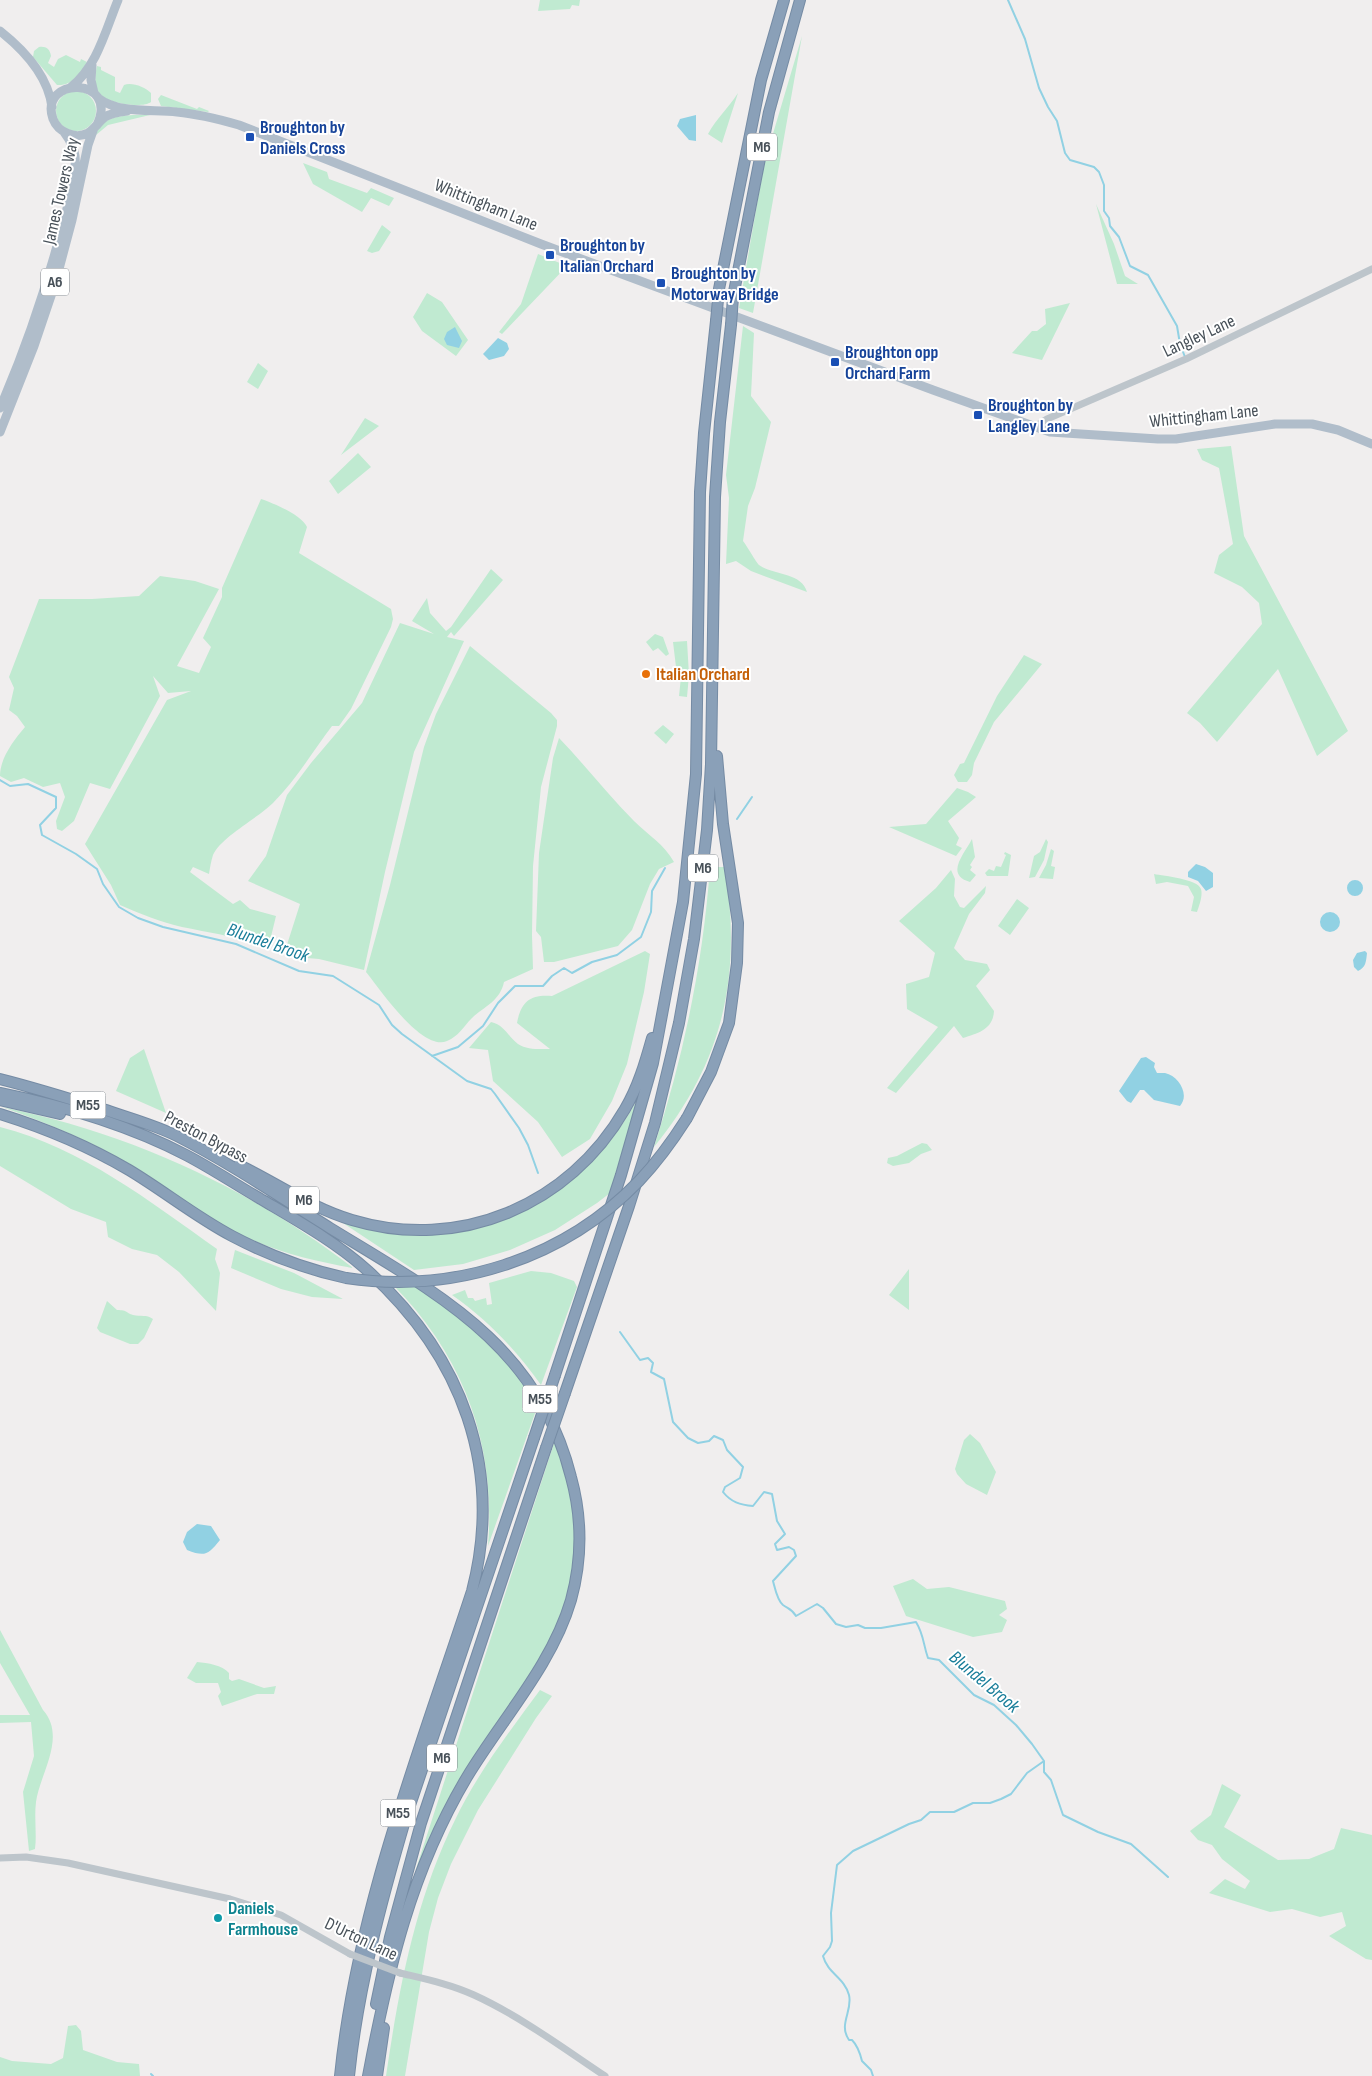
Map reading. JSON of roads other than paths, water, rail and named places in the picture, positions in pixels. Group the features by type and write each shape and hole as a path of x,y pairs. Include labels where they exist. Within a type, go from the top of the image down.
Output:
{"highway":[{"name":"M6","path":"348,2076 365,1972 406,1817 555,1375 636,1125 653,1063 683,902 696,774 700,492 704,432 719,289 761,80 784,0"},
{"name":"M6","path":"367,2076 380,1984 404,1879 420,1823 641,1169 664,1089 679,1023 694,940 707,830 711,764 715,497 720,422 733,297 769,112 800,0"},
{"name":"M55","path":"0,1114 57,1133 100,1154 152,1184 231,1235 260,1250 290,1263 346,1278 408,1283 432,1281 492,1270 539,1251 588,1224 625,1194 660,1157 687,1118 711,1072 729,1023 737,963 738,924 723,824 717,758 713,663"},
{"name":"M6","path":"175,1135 244,1167 303,1200 350,1220 412,1231 444,1229 488,1220 515,1210 542,1196 575,1171 608,1135 626,1108 641,1075 672,968"},
{"name":"Preston Bypass","path":"0,1079 69,1098 175,1135 356,1244 454,1307 479,1328 510,1358 548,1412 558,1432 574,1487 578,1520 579,1555 575,1582 566,1617 544,1659 454,1801"},
{"name":"M55","path":"0,1093 64,1108 118,1125 169,1146"},
{"name":"M55","path":"0,1100 76,1118 169,1146"},
{"name":"Preston Bypass","path":"169,1146 238,1185 332,1244 368,1271 393,1296 421,1330 451,1377 468,1421 477,1453 483,1490 484,1521 480,1557 472,1591 398,1815 382,1871 357,1970 340,2076"},
{"name":"M55","path":"367,2076 389,1976 407,1908 435,1836 454,1801"},
{"name":"M55","path":"377,2076 392,1986 402,1941 423,1876 454,1801"}],"main road":[{"path":"52,108 57,96 82,78 92,63 118,0"},
{"path":"0,31 26,55 38,72 50,94 53,119 56,125 70,135 82,135 96,126 101,112 91,80 92,63"},
{"path":"38,72 51,84 68,88 83,87 96,96"},
{"name":"Whittingham Lane","path":"96,96 109,105 134,110 194,114 238,125 541,244 933,390 1062,434 1176,439 1275,424 1312,424 1338,430 1372,444"},
{"name":"Whittingham Lane","path":"96,126 110,115 134,110"},
{"name":"James Towers Way","path":"0,432 34,346 55,284 72,220 88,145 96,126"},
{"name":"James Towers Way","path":"0,408 23,356 48,281 67,207 75,158 71,142 64,132"}],"street":[{"name":"Langley Lane","path":"1036,426 1053,416 1186,359 1289,311 1372,269"},
{"name":"D'Urton Lane","path":"0,1858 26,1857 68,1863 230,1899 281,1915 350,1954 400,1973 450,1986 474,1995 527,2025 605,2076"}],"water":[{"path":"696,115 696,141 689,140 677,126 680,119"},
{"path":"455,327 462,341 459,348 447,345 444,339 447,332"},
{"path":"498,338 507,343 509,349 504,356 489,360 483,354"},
{"path":"1196,864 1205,867 1213,873 1213,887 1206,891 1198,881 1188,877 1188,872"},
{"path":"1352,880 1358,880 1363,885 1361,894 1352,896 1347,891 1347,885"},
{"path":"1330,912 1337,915 1340,922 1337,929 1330,932 1323,929 1320,922 1323,915"},
{"path":"1365,951 1367,953 1365,964 1358,971 1354,967 1353,960 1357,953"},
{"path":"1146,1057 1155,1063 1154,1067 1157,1073 1170,1075 1182,1086 1184,1097 1180,1106 1154,1100 1144,1090 1140,1090 1131,1103 1119,1091 1141,1058"},
{"path":"197,1524 211,1526 220,1540 209,1552 198,1554 187,1550 183,1542 187,1532"}],"waterway":[{"path":"1008,0 1025,39 1039,88 1057,121 1065,153 1070,160 1094,167 1099,172 1104,185 1104,211 1109,218 1110,226 1119,237 1130,266 1148,275 1177,326 1180,344 1185,357"},
{"name":"Blundel Brook","path":"0,780 10,786 28,784 56,797 56,808 40,825 42,835 76,854 97,869 103,884 119,907 138,918 163,927 236,944 299,971 333,976 379,1005 392,1025 402,1034 467,1081 491,1089 519,1128 528,1145 538,1173"},
{"path":"737,819 752,797"},
{"path":"432,1056 458,1047 483,1026 498,1003 515,986 543,986 552,976 564,968 572,973 592,962 617,955 641,937 651,912 652,891 665,868"},
{"name":"Blundel Brook","path":"620,1332 640,1360 648,1358 653,1363 651,1372 664,1379 673,1422 688,1438 698,1443 709,1441 714,1436 723,1440 727,1450 743,1467 740,1478 725,1487 723,1492 736,1502 753,1506 764,1492 772,1494 777,1521 785,1534 775,1544 777,1550 789,1547 794,1550 796,1556 773,1581 778,1597 783,1605 792,1610 796,1616 817,1604 823,1608 836,1624 846,1627 858,1625 865,1628 881,1628 916,1622 922,1635 928,1658 939,1660 974,1695 994,1705 1016,1725 1032,1744 1044,1761 1044,1772 1051,1780 1063,1815 1098,1832 1131,1844 1168,1877"},
{"path":"873,2076 871,2070 862,2061 856,2045 852,2040 849,2040 846,2034 845,2023 850,2001 847,1989 828,1967 823,1956 832,1941 831,1913 837,1865 853,1851 921,1820 930,1812 954,1812 973,1803 990,1803 1011,1794 1027,1773 1044,1761"}],"place":[{"name":"Broughton by Daniels Cross","path":"250,137"},
{"name":"Broughton by Italian Orchard","path":"550,255"},
{"name":"Broughton by Motorway Bridge","path":"661,283"},
{"name":"Broughton opp Orchard Farm","path":"835,362"},
{"name":"Broughton by Langley Lane","path":"978,415"},
{"name":"Italian Orchard","path":"646,674"},
{"name":"Daniels Farmhouse","path":"218,1918"}]}
